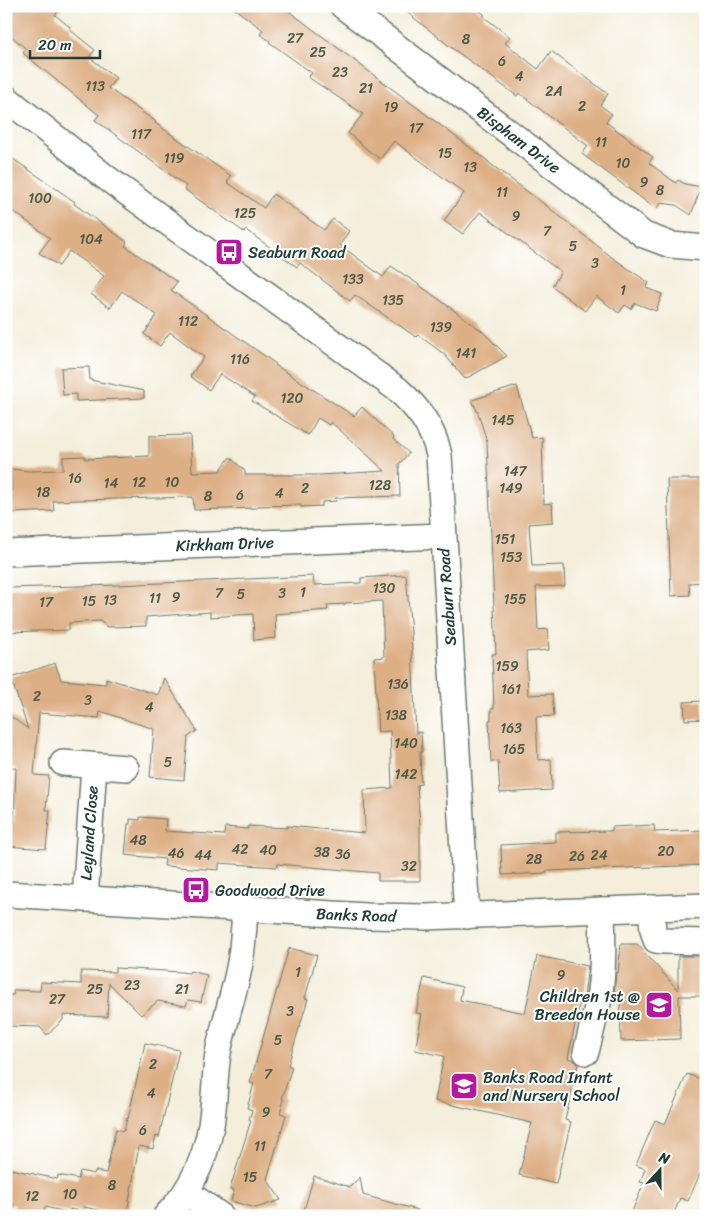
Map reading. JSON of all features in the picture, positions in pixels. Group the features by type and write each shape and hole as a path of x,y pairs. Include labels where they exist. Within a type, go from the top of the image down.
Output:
{"street":[{"name":"Bispham Drive","path":"343,6 644,235 671,245 706,248"},
{"name":"Seaburn Road","path":"6,98 104,176 397,389 421,413 431,430 439,455 467,916"},
{"name":"Kirkham Drive","path":"6,553 443,536"},
{"name":"Leyland Close","path":"64,763 126,768"},
{"name":"Leyland Close","path":"85,899 94,766"},
{"name":"Banks Road","path":"6,894 366,916 467,916 706,906"},
{"path":"651,908 656,940 706,942"},
{"path":"166,1216 186,1192 199,1166 208,1141 219,1050 240,962 245,909"},
{"path":"586,1052 598,1002 601,979 602,910"},
{"path":"186,1192 221,1216"}],"building":[{"path":"6,6 63,6 55,15 95,50 89,57 116,78 108,88 231,176 227,182 264,208 273,194 324,230 333,219 349,231 340,245 383,277 391,266 482,331 507,356 465,379 444,354 418,335 416,337 355,295 350,301 300,263 297,267 246,230 244,232 184,189 186,186 95,120 99,115 23,53 26,49 6,31"},
{"path":"231,6 282,6 613,258 649,283 646,288 662,294 656,311 635,303 631,309 625,305 619,313 596,296 585,311 552,286 561,272 480,212 463,234 444,221 464,193 394,141 380,159 369,151 348,133 363,114 308,77 312,73 269,42 260,34 263,30"},
{"path":"399,6 473,6 510,37 505,43 538,69 551,51 608,94 600,105 612,114 606,122 653,157 649,163 676,183 678,180 685,184 701,187 691,215 676,205 661,203 656,209 582,154 588,146 519,93 517,96 448,45"},
{"path":"6,154 75,202 74,204 127,242 125,246 177,282 171,290 275,365 354,416 362,407 409,453 399,464 400,496 335,498 336,501 322,502 322,506 257,506 257,508 194,510 193,497 53,501 54,511 12,513 11,469 29,471 63,470 63,457 85,456 85,459 149,456 149,436 190,435 192,472 220,471 230,457 245,471 245,475 321,475 385,471 331,422 329,425 318,418 308,435 252,401 255,397 220,374 209,390 190,376 204,357 170,332 160,346 144,334 157,315 122,291 110,308 91,294 104,276 69,251 59,266 39,253 50,238 6,206"},
{"path":"89,367 90,380 144,391 144,398 76,401 76,394 63,395 61,368"},
{"path":"517,386 532,438 542,437 544,504 552,503 553,522 529,524 532,566 564,565 565,586 536,587 538,630 548,629 549,650 526,652 528,695 552,694 554,716 536,717 538,760 551,759 552,790 500,793 498,761 491,762 489,720 491,720 491,709 494,708 492,654 496,654 487,442 472,400"},
{"path":"667,479 706,479 706,582 689,583 690,595 671,596"},
{"path":"406,575 416,733 421,732 422,752 420,752 421,784 417,785 420,825 420,881 378,881 378,873 278,864 277,867 219,863 219,870 164,866 165,859 125,855 128,824 130,824 130,819 140,820 140,817 166,819 165,831 224,835 225,827 248,829 248,826 287,828 287,826 365,833 364,790 392,788 390,731 378,732 374,658 384,657 382,601 327,605 328,610 275,614 276,638 254,640 253,614 210,617 210,612 146,617 146,626 107,627 100,621 69,623 69,630 6,632 6,588 313,576 314,585 361,583 361,578"},
{"path":"55,663 61,680 106,684 106,678 158,695 164,678 197,731 188,737 184,780 150,777 154,729 100,711 99,718 39,713 34,775 49,776 46,810 50,810 46,849 6,846 6,822 14,822 16,768 6,767 6,713 28,729 11,678"},
{"path":"703,701 703,719 685,720 684,702"},
{"path":"654,825 655,832 706,830 706,865 546,871 546,873 502,875 501,845 556,842 556,832 612,831 612,827"},
{"path":"621,944 637,944 678,990 678,956 706,956 706,996 679,996 680,1039 621,1041 620,994 614,994"},
{"path":"289,948 317,955 305,998 308,999 288,1065 292,1067 282,1099 284,1100 280,1113 286,1115 267,1179 281,1200 256,1208 231,1201 234,1190 230,1189 251,1120 249,1119 252,1110 247,1108 254,1084 250,1083"},
{"path":"537,956 588,966 584,997 581,997 568,1058 578,1064 565,1120 571,1122 556,1184 519,1175 532,1123 435,1101 444,1056 415,1050 422,1014 416,1013 424,978 462,987 460,1000 525,1013"},
{"path":"115,968 189,973 190,971 207,975 201,1002 188,1000 186,1006 158,1001 141,1015 109,983 107,1017 63,1015 63,1020 47,1035 40,1027 6,1026 6,995 13,995 14,990 40,991 41,982 81,984 81,971 115,972"},
{"path":"145,1043 179,1050 159,1137 156,1136 153,1149 139,1146 127,1212 123,1211 123,1215 84,1207 83,1212 70,1209 70,1213 45,1207 43,1216 33,1216 13,1211 15,1205 6,1204 6,1168 57,1179 58,1175 78,1179 80,1171 94,1174 95,1171 106,1173 116,1129 124,1131 128,1119"},
{"path":"687,1074 706,1081 706,1160 688,1201 680,1198 673,1216 630,1216 644,1183 640,1182 645,1169 636,1165 655,1120 665,1124"},
{"path":"314,1176 350,1187 360,1177 363,1195 418,1210 417,1216 324,1216 304,1210"}],"place":[{"name":"Seaburn Road","path":"229,252"},
{"name":"Goodwood Drive","path":"196,890"},
{"name":"Children 1st @ Breedon House","path":"659,1005"},
{"name":"Banks Road Infant and Nursery School","path":"464,1086"}]}
